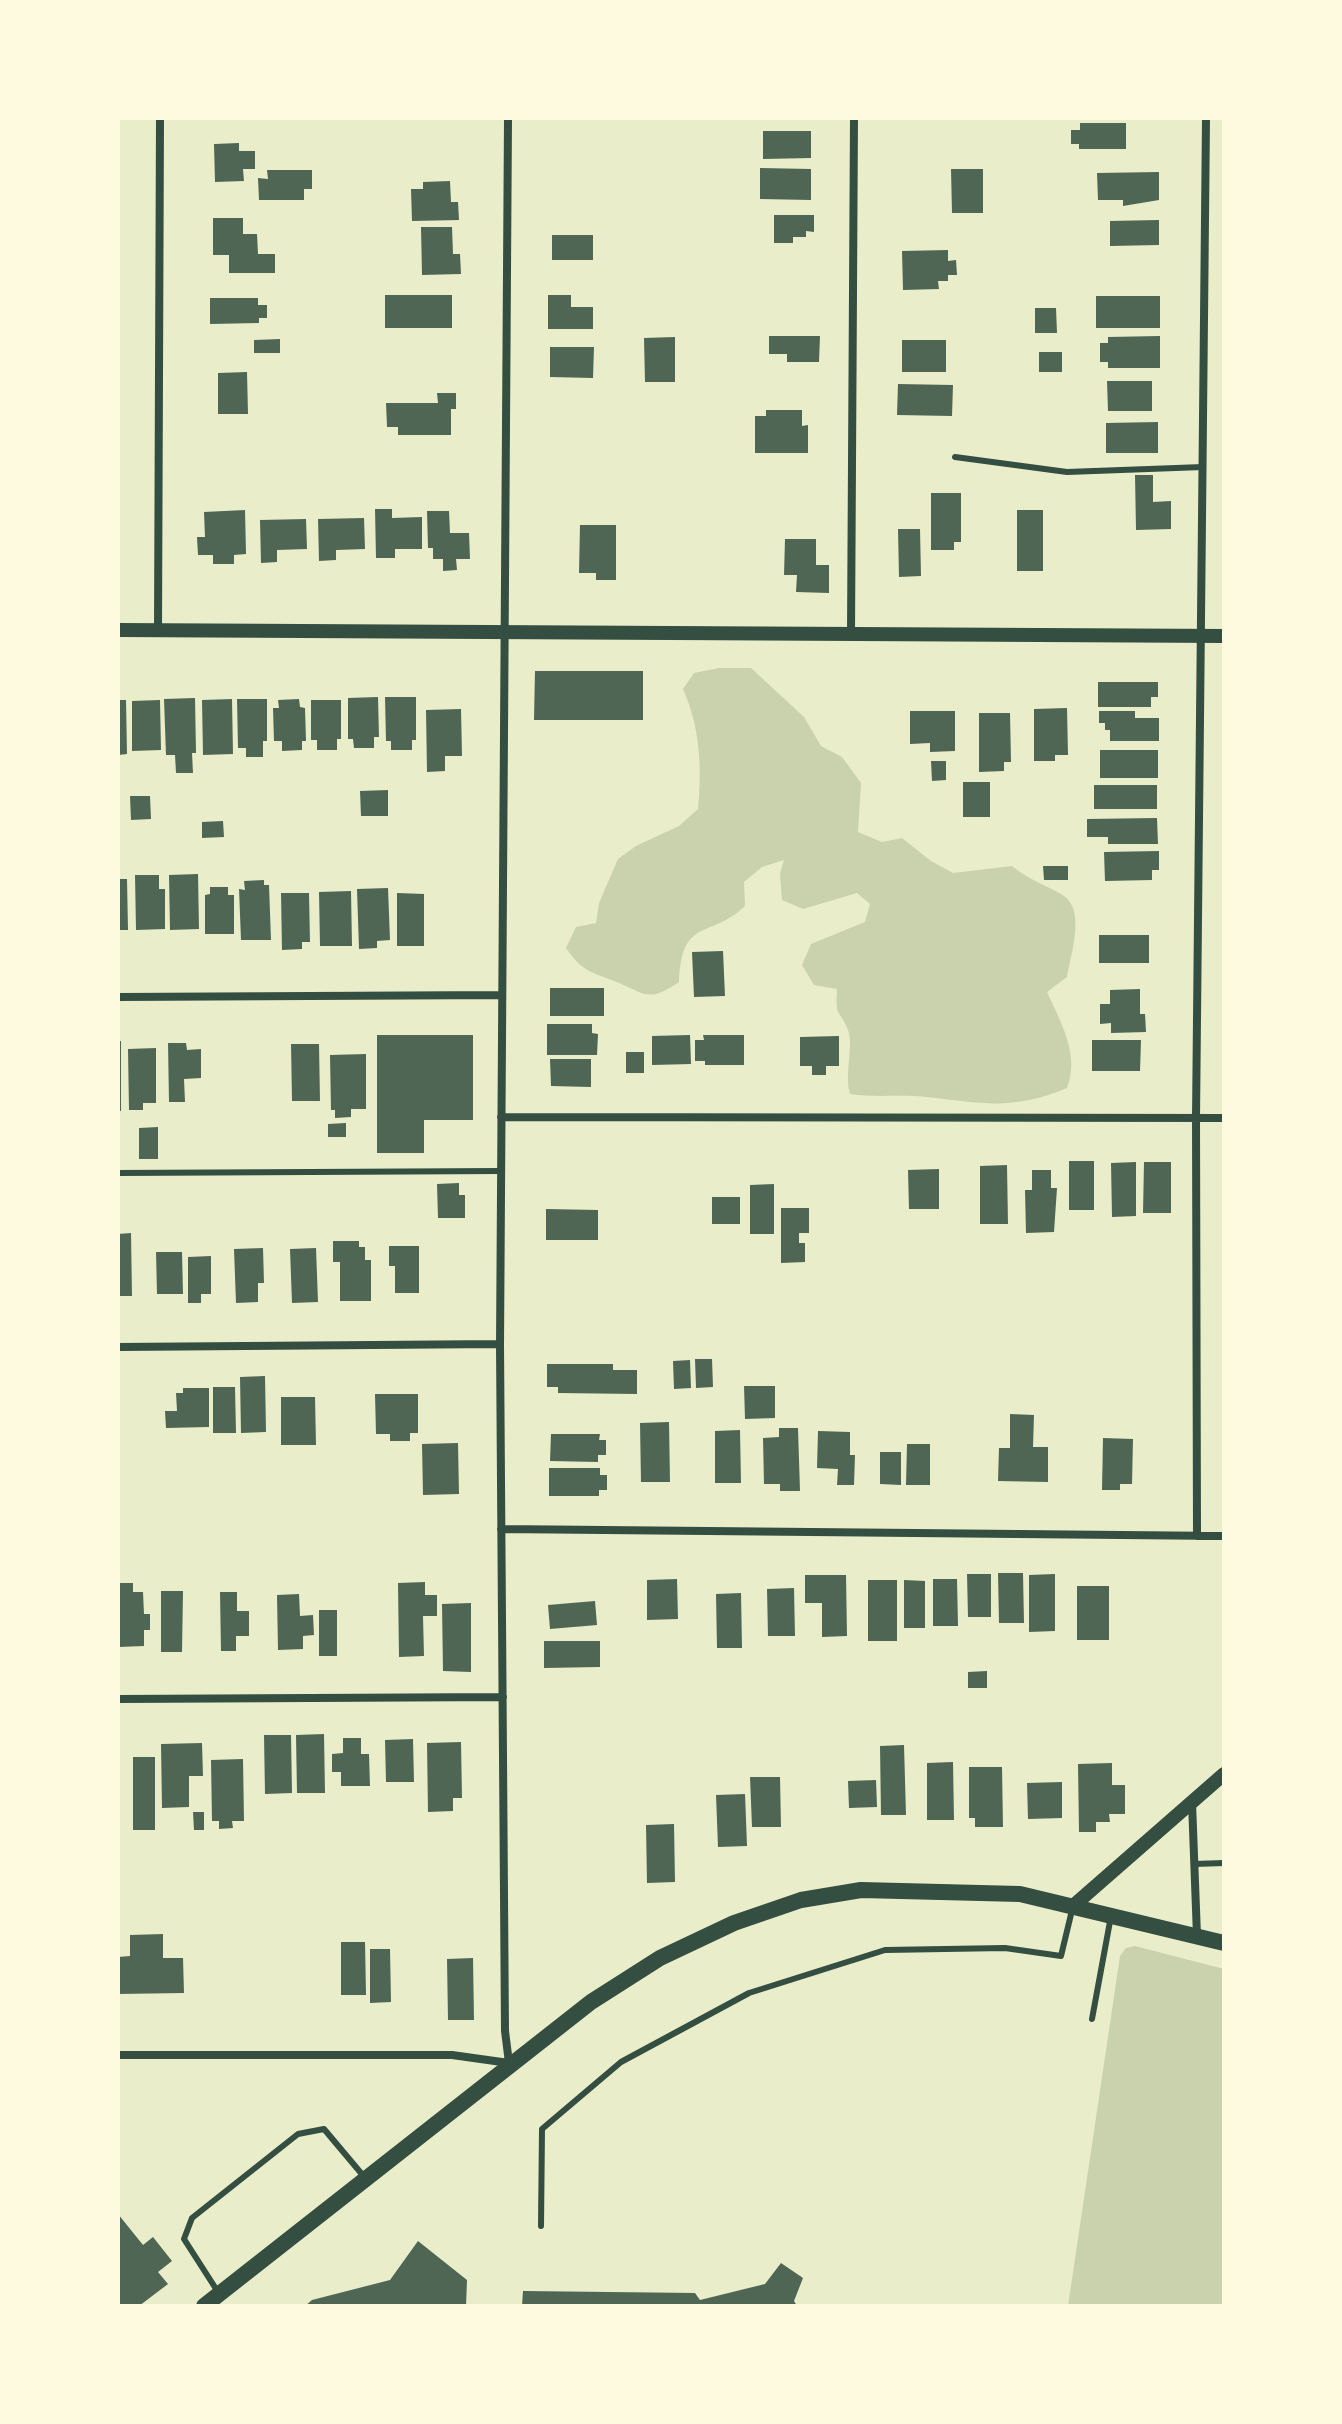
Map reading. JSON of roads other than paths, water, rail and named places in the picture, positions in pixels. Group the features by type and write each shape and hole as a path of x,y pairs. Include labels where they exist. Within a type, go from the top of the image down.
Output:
{"main road":[{"path":"204,2306 509,2063 591,2002 660,1958 734,1923 801,1900 861,1890 941,1889 1020,1894 1224,1943"}],"street":[{"path":"158,630 160,118"},
{"path":"118,2055 452,2055 509,2063 505,2031 500,1344 508,118"},
{"path":"851,633 854,118"},
{"path":"1197,1536 1196,1118 1206,118"},
{"path":"118,630 1224,636"},
{"path":"118,997 502,995"},
{"path":"501,1117 1224,1118"},
{"path":"118,1347 500,1344"},
{"path":"501,1529 1224,1536"},
{"path":"118,1699 503,1697"},
{"path":"1073,1906 1224,1774"},
{"path":"1192,1802 1197,1937"}],"lane":[{"path":"955,457 1067,472 1203,467"},
{"path":"118,1173 501,1171"},
{"path":"1194,1864 1224,1863"},
{"path":"541,2226 542,2129 621,2062 749,1993 885,1950 1005,1948 1061,1956 1073,1906"},
{"path":"1092,2019 1111,1915"},
{"path":"219,2294 184,2239 192,2218 298,2134 324,2129 366,2179"}]}
